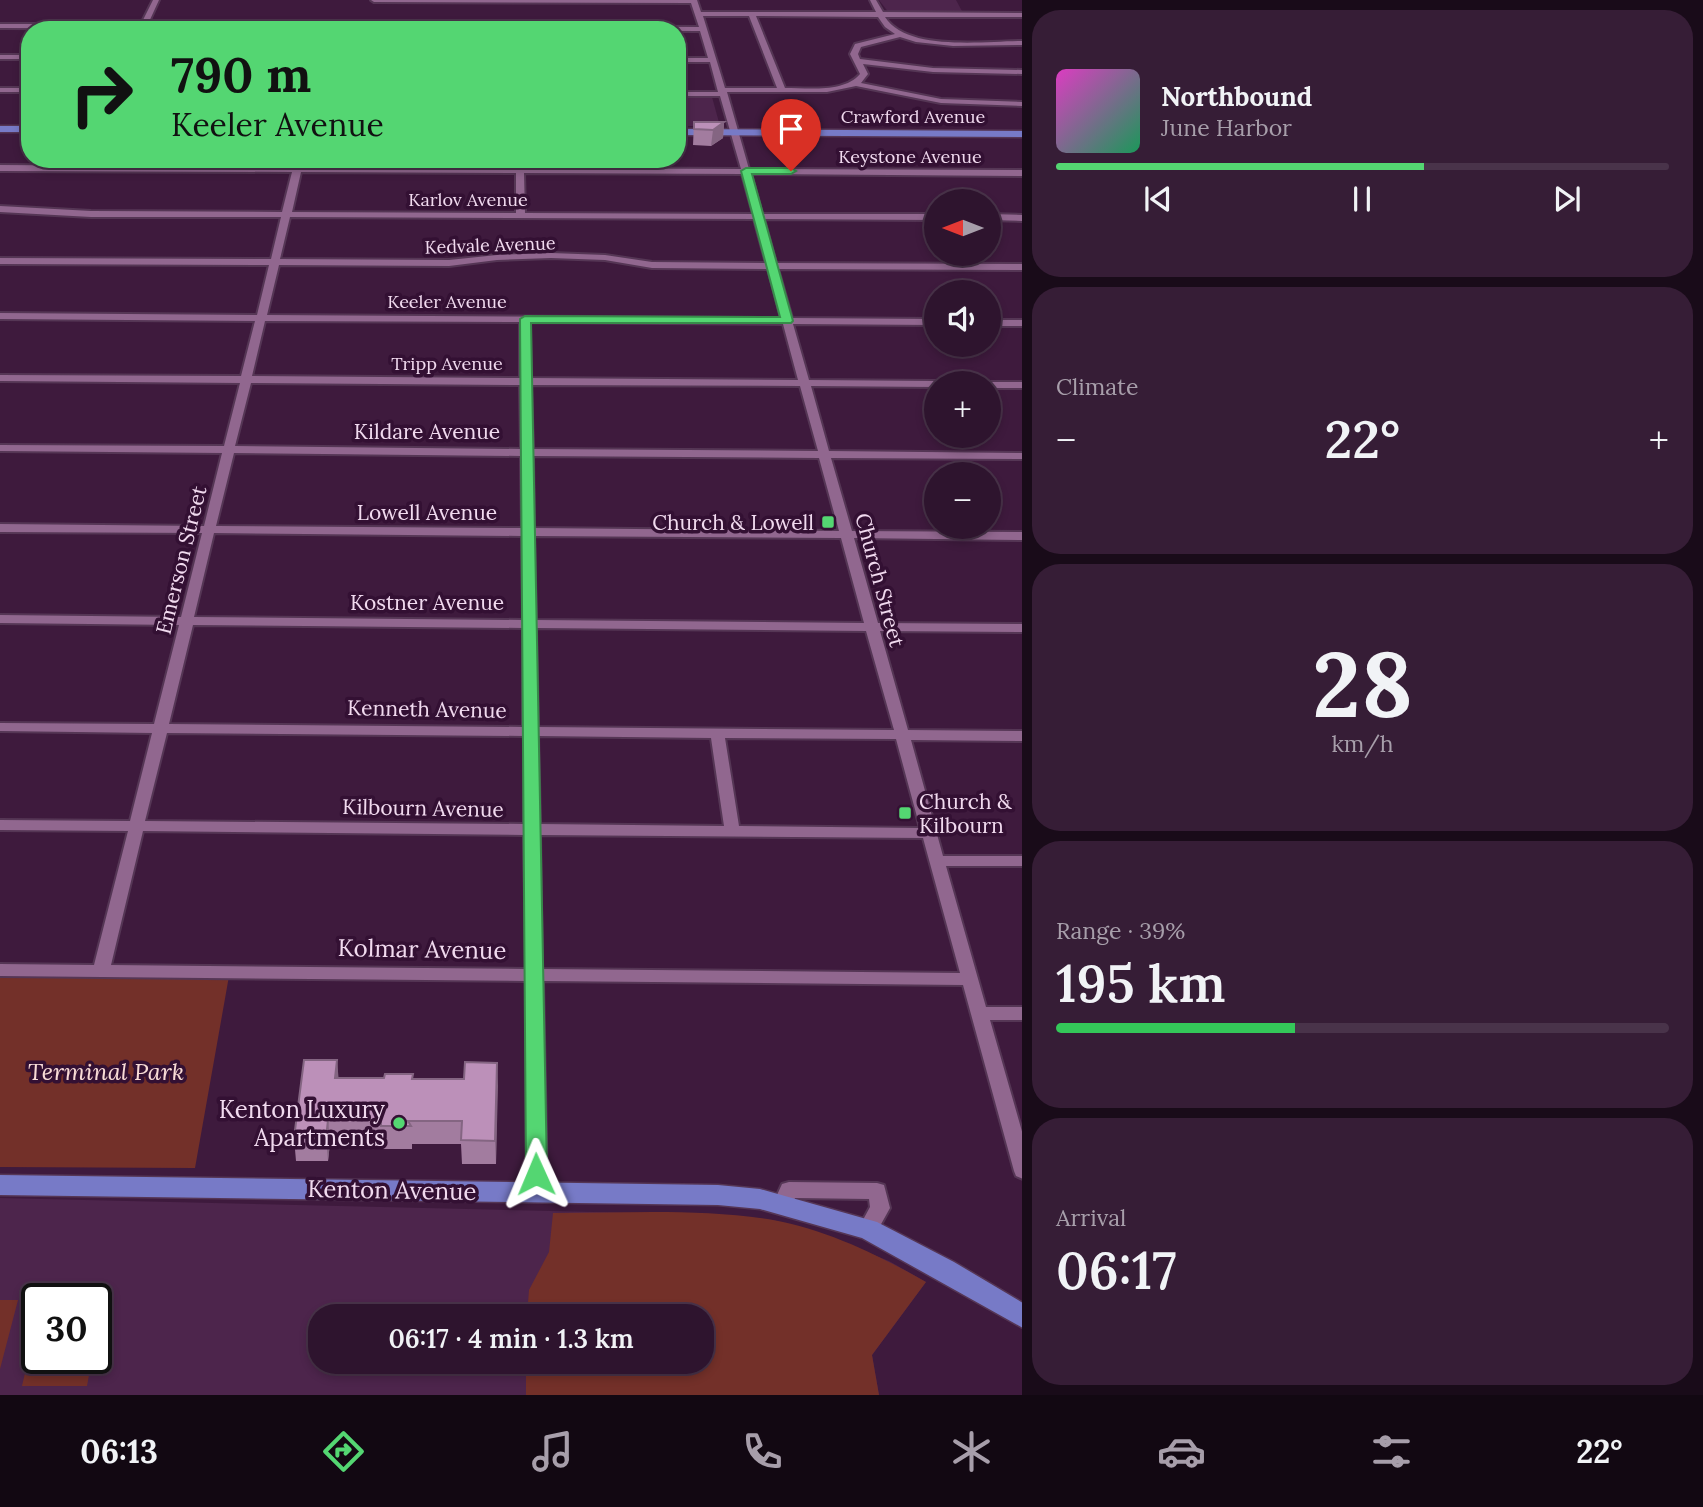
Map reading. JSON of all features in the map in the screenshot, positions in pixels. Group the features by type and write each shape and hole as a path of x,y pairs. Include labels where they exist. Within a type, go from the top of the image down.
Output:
{"main road":[{"path":"0,127 21,127"},
{"name":"Crawford Avenue","path":"686,130 1022,132"},
{"name":"Kenton Avenue","path":"0,1185 718,1195 783,1204 868,1229 912,1250 1022,1317"}],"street":[{"path":"146,21 156,0"},
{"path":"374,0 694,1"},
{"path":"873,0 887,26 900,35"},
{"name":"Church Street","path":"694,1 746,171 1022,1171"},
{"path":"965,8 969,15"},
{"path":"698,14 1022,15"},
{"path":"752,15 782,90"},
{"path":"0,26 21,26"},
{"path":"686,29 703,29"},
{"path":"856,84 864,74 854,54 858,46 900,35 948,43 1022,43"},
{"path":"0,57 21,57"},
{"path":"686,60 713,60"},
{"path":"859,61 933,70 1022,72"},
{"path":"686,94 827,90 856,84 941,101 1022,103"},
{"path":"0,90 21,90"},
{"name":"Keystone Avenue","path":"0,168 21,168"},
{"name":"Emerson Street","path":"101,971 298,168"},
{"name":"Keystone Avenue","path":"446,168 1022,173"},
{"path":"520,170 521,215"},
{"name":"Karlov Avenue","path":"0,209 78,214 924,217"},
{"path":"1001,218 1022,218"},
{"name":"Kedvale Avenue","path":"0,261 449,263 503,257 625,258 652,265 1022,267"},
{"name":"Keeler Avenue","path":"0,316 924,322"},
{"path":"525,319 537,1192"},
{"path":"1001,323 1022,323"},
{"name":"Tripp Avenue","path":"0,378 924,384"},
{"path":"1001,385 1022,385"},
{"name":"Kildare Avenue","path":"0,448 1022,456"},
{"name":"Lowell Avenue","path":"0,528 1022,536"},
{"name":"Kostner Avenue","path":"0,620 1022,628"},
{"name":"Kenneth Avenue","path":"0,727 1022,736"},
{"path":"717,733 732,831"},
{"name":"Kilbourn Avenue","path":"0,825 929,833"},
{"path":"936,861 1022,861"},
{"name":"Kolmar Avenue","path":"0,970 969,979"},
{"path":"979,1013 1022,1014"},
{"path":"783,1204 789,1190 877,1191 880,1208 868,1229"}],"shaded area":[{"path":"879,0 956,0 963,13 889,13"},
{"path":"686,97 712,97 720,126 686,126"},
{"path":"0,1198 724,1215 773,1220 810,1230 889,1261 926,1282 872,1355 879,1395 0,1395"}],"green space":[{"name":"Terminal Park","path":"0,973 229,976 195,1168 0,1167"},
{"path":"635,1212 746,1216 813,1230 890,1262 926,1282 872,1355 879,1395 526,1395 526,1374 714,1374 714,1304 528,1304 529,1290 549,1252 553,1213"},
{"path":"0,1300 18,1300 0,1369"},
{"path":"25,1374 89,1374 87,1386 22,1386"}],"building":[{"path":"694,122 724,122 713,130 694,129"},
{"path":"304,1060 337,1060 335,1078 384,1078 385,1074 413,1074 412,1079 464,1079 465,1062 497,1063 495,1141 461,1140 462,1121 408,1121 411,1126 381,1126 381,1120 328,1120 326,1138 294,1138"}],"place":[{"name":"Church & Lowell","path":"828,522"},
{"name":"Church & Kilbourn","path":"905,813"},
{"name":"Kenton Luxury Apartments","path":"399,1123"}],"route":[{"path":"536,1174 525,319 787,321 746,171 791,171"}]}
